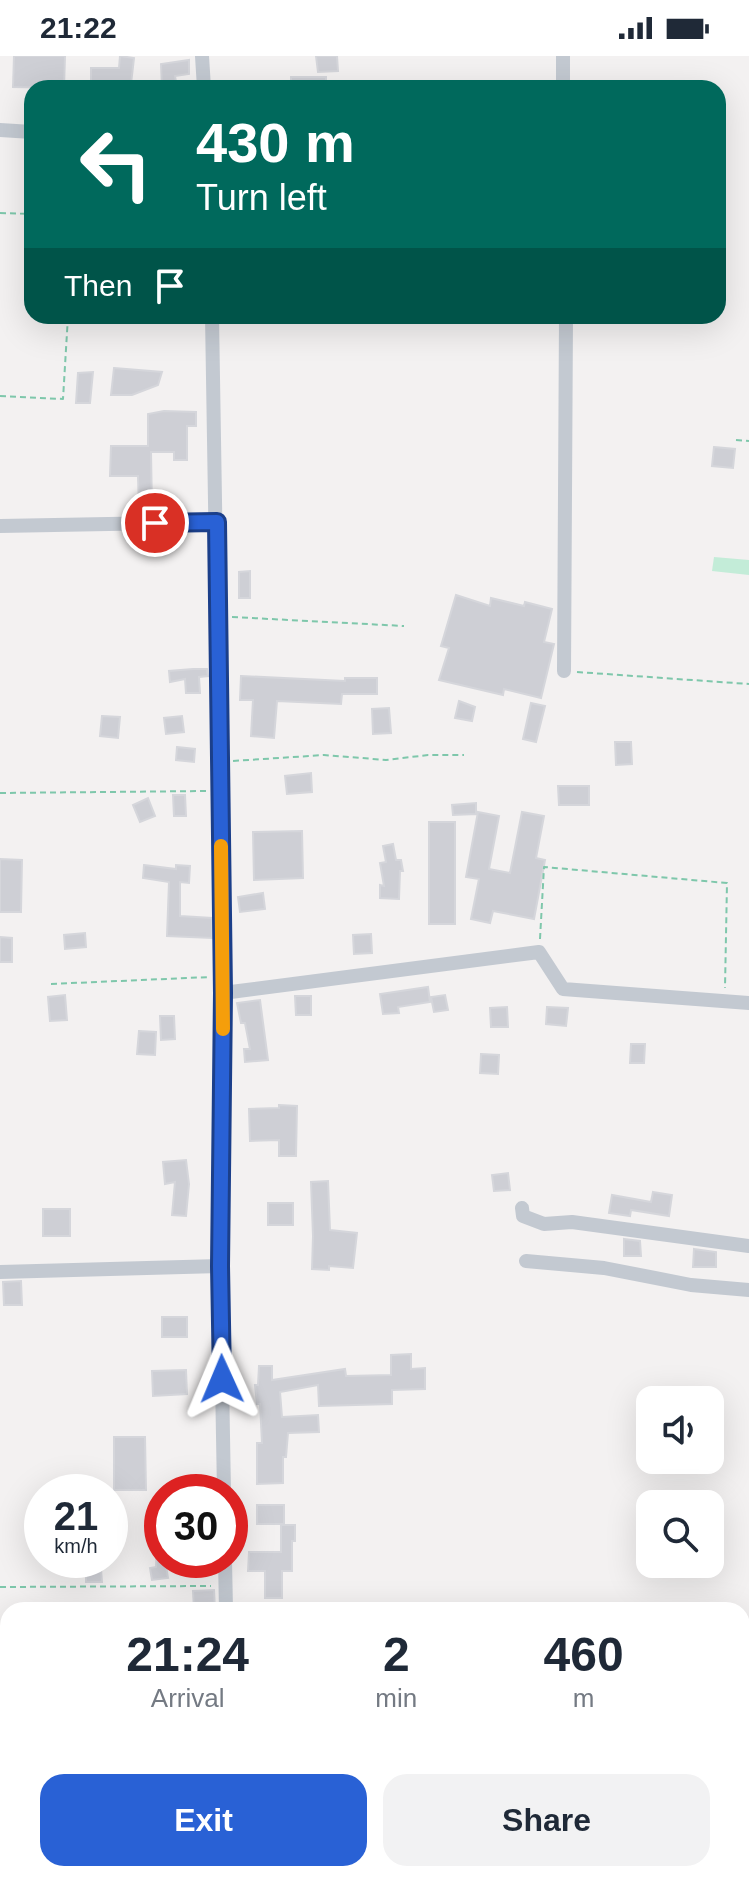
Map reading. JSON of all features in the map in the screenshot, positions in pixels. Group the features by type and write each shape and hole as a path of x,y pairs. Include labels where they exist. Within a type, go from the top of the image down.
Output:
{"street":[{"path":"202,56 204,80"},
{"path":"563,56 563,80"},
{"path":"0,130 24,132"},
{"path":"212,324 223,976 220,1266 224,1474"},
{"path":"564,671 566,324"},
{"path":"0,526 217,522"},
{"path":"223,993 539,952 563,989 749,1003"},
{"path":"522,1208 523,1216 544,1224 572,1222 749,1246"},
{"path":"526,1261 604,1268 691,1285 749,1290"},
{"path":"0,1272 220,1266"},
{"path":"226,1578 226,1602"}],"path":[{"path":"0,213 24,214"},
{"path":"0,396 63,399 68,324"},
{"path":"736,440 749,441"},
{"path":"219,616 404,626"},
{"path":"564,671 749,684"},
{"path":"220,760 324,755 386,760 464,755"},
{"path":"0,793 221,791"},
{"path":"539,952 544,867 727,883 725,1002"},
{"path":"51,984 223,976"},
{"path":"0,1587 226,1586"}],"green space":[{"path":"714,557 749,560 749,575 712,571"}],"building":[{"path":"14,56 65,56 64,80 24,80 24,87 13,87"},
{"path":"120,56 134,58 131,80 91,80 91,68 119,68"},
{"path":"316,56 337,56 338,71 318,72"},
{"path":"189,60 189,74 175,76 176,80 162,80 161,64"},
{"path":"291,77 326,77 326,80 291,80"},
{"path":"114,368 162,372 158,385 132,395 111,395"},
{"path":"93,372 90,403 76,403 78,373"},
{"path":"196,412 196,426 187,426 187,460 174,460 174,452 151,452 152,509 139,509 138,476 110,476 111,446 148,446 148,414"},
{"path":"714,447 735,449 733,468 712,466"},
{"path":"250,571 250,598 239,598 239,572"},
{"path":"456,595 490,606 491,598 552,609 544,642 554,644 541,698 504,689 503,695 439,680 449,648 441,646"},
{"path":"207,669 208,676 199,677 200,693 186,693 185,679 170,682 169,671"},
{"path":"241,676 345,681 345,678 377,678 377,694 342,694 341,704 277,701 274,738 251,736 253,700 240,700"},
{"path":"459,701 475,707 472,721 455,718"},
{"path":"531,703 545,706 536,742 523,739"},
{"path":"389,708 391,733 373,734 372,709"},
{"path":"102,716 120,717 118,738 100,736"},
{"path":"182,716 184,732 166,734 164,718"},
{"path":"615,742 631,742 632,764 616,765"},
{"path":"177,747 195,749 194,762 176,760"},
{"path":"311,773 312,792 287,794 285,776"},
{"path":"558,786 589,786 589,805 559,805"},
{"path":"173,795 185,795 186,816 174,816"},
{"path":"148,798 155,816 140,822 133,805"},
{"path":"476,803 476,814 453,815 452,805"},
{"path":"478,812 499,816 489,869 510,873 522,812 544,816 536,858 545,860 534,919 493,911 490,923 471,919 479,879 466,877"},
{"path":"429,822 455,822 455,924 429,924"},
{"path":"302,831 303,878 254,880 253,832"},
{"path":"393,844 396,860 401,860 403,871 400,871 399,899 380,898 380,885 384,886 380,863 386,862 383,846"},
{"path":"0,859 22,860 21,912 0,912"},
{"path":"144,865 176,869 176,865 190,866 189,883 180,882 180,916 212,918 212,938 167,936 169,882 143,878"},
{"path":"263,893 265,909 240,912 238,897"},
{"path":"85,933 86,947 65,949 64,935"},
{"path":"371,934 372,953 354,954 353,935"},
{"path":"0,937 12,938 12,962 0,962"},
{"path":"428,987 430,1002 398,1007 399,1013 383,1014 380,994"},
{"path":"65,995 67,1020 50,1021 48,997"},
{"path":"445,995 448,1010 434,1012 431,997"},
{"path":"295,996 311,996 311,1015 296,1015"},
{"path":"260,1000 268,1060 245,1062 244,1049 250,1049 237,1003"},
{"path":"507,1007 508,1027 491,1027 490,1008"},
{"path":"547,1007 568,1008 566,1026 546,1024"},
{"path":"160,1016 174,1016 175,1039 161,1040"},
{"path":"139,1031 156,1032 155,1055 137,1054"},
{"path":"631,1044 645,1044 644,1063 630,1063"},
{"path":"481,1054 499,1055 498,1074 480,1073"},
{"path":"279,1105 297,1106 296,1156 279,1156 279,1140 250,1141 249,1109 279,1108"},
{"path":"186,1160 189,1184 186,1216 172,1215 175,1182 165,1184 163,1162"},
{"path":"508,1173 510,1190 494,1191 492,1175"},
{"path":"328,1181 330,1230 357,1233 353,1268 329,1266 329,1270 312,1269 311,1182"},
{"path":"653,1192 672,1195 669,1216 631,1210 630,1216 609,1213 612,1195 651,1202"},
{"path":"268,1203 293,1203 293,1225 268,1225"},
{"path":"43,1209 70,1209 70,1236 43,1236"},
{"path":"624,1239 640,1241 641,1256 624,1256"},
{"path":"694,1249 716,1252 716,1267 693,1267"},
{"path":"21,1281 22,1305 4,1305 3,1282"},
{"path":"162,1317 187,1317 187,1337 162,1337"},
{"path":"411,1354 411,1369 425,1368 425,1389 392,1390 392,1404 319,1406 318,1385 280,1392 282,1417 318,1415 319,1432 288,1433 286,1457 283,1457 283,1483 257,1484 257,1443 262,1443 260,1404 257,1404 255,1385 258,1385 259,1366 272,1366 272,1380 345,1369 346,1376 391,1375 391,1355"},
{"path":"186,1370 187,1394 153,1396 152,1371"},
{"path":"114,1437 145,1437 144,1490 128,1490 128,1474 114,1474"},
{"path":"257,1505 284,1505 284,1524 257,1524"},
{"path":"281,1525 295,1525 292,1571 282,1571 282,1598 265,1598 265,1571 248,1571 249,1552 281,1552"},
{"path":"86,1578 102,1578 102,1582 86,1582"},
{"path":"214,1590 215,1602 194,1602 193,1591"}],"slow traffic":[{"path":"221,846 223,1029"}],"route":[{"path":"155,523 217,522 223,993 222,1379"}]}
